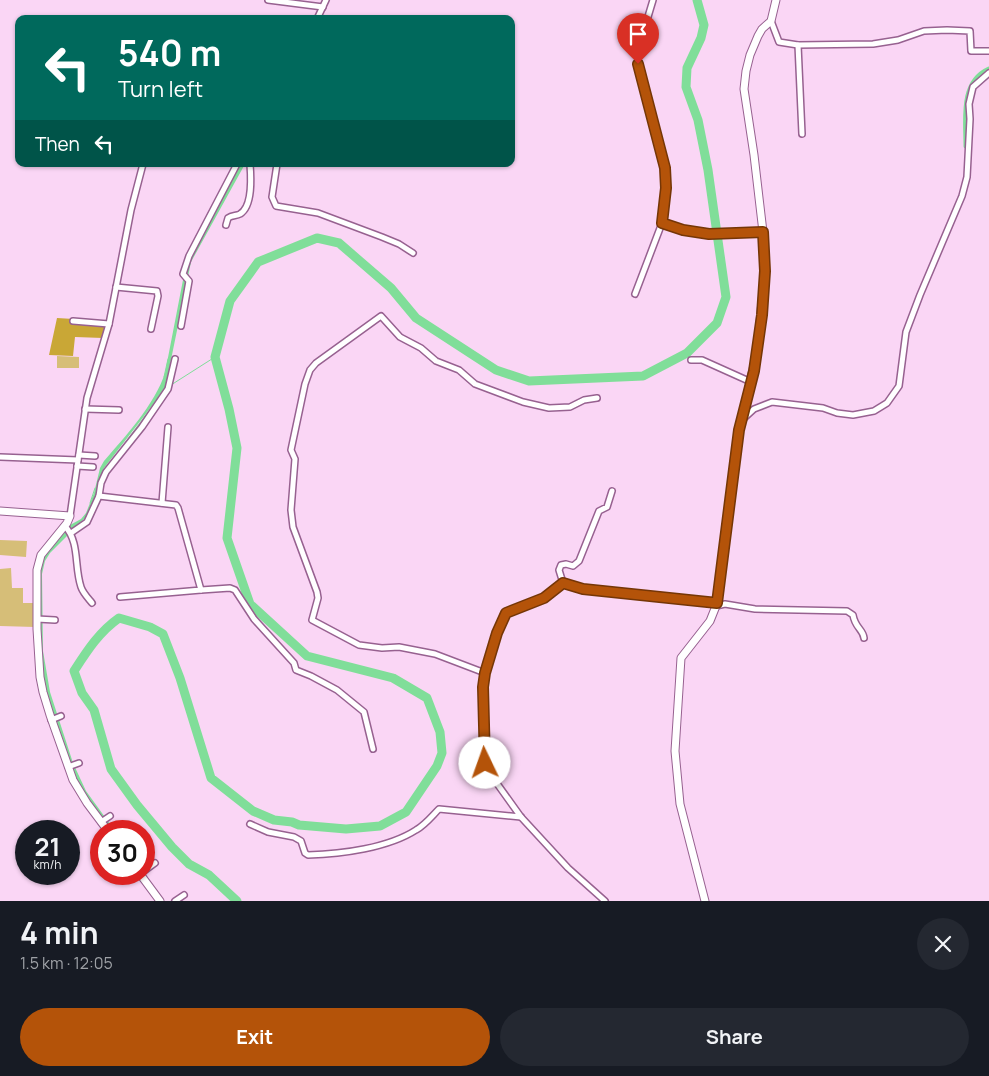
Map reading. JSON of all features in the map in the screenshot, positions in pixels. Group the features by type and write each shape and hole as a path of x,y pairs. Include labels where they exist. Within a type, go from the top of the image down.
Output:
{"street":[{"path":"268,0 322,7"},
{"path":"319,15 326,0"},
{"path":"635,294 662,223 666,188 665,168 651,110 640,76 638,59 652,0"},
{"path":"706,901 680,804 675,751 681,658 710,621 717,605 741,420 757,352 765,271 763,232 744,89 750,55 762,30 771,21 776,0"},
{"path":"771,21 779,42 798,45 873,44 898,40 924,31 947,30 970,32 972,51 989,51"},
{"path":"798,45 802,134"},
{"path":"741,420 754,409 772,402 823,408 837,413 853,414 874,411 887,403 899,386 906,332 962,196 967,177 969,104 973,86 989,73"},
{"path":"101,820 80,792 73,765 52,719 43,692 40,677 40,619 36,576 41,555 65,527 70,516 85,409 109,324 133,202 142,167"},
{"path":"181,326 189,281 184,274 189,256 235,167"},
{"path":"226,226 228,218 240,214 246,208 252,187 250,167"},
{"path":"277,167 272,197 276,206 318,213 399,244 413,253"},
{"path":"662,223 683,230 709,234 763,232"},
{"path":"116,287 157,291 158,296 151,329"},
{"path":"485,673 435,654 400,647 382,648 360,645 312,620 318,598 317,592 294,527 291,510 295,458 291,450 310,370 316,363 381,316 400,338 421,348 436,361 459,370 475,384 482,387 523,402 549,408 570,407 584,400 597,398"},
{"path":"73,321 109,324"},
{"path":"71,533 87,522 99,496 101,483 106,472 142,427 168,389 175,358"},
{"path":"691,360 702,360 751,382"},
{"path":"85,409 119,410"},
{"path":"162,503 168,427"},
{"path":"0,457 78,460 95,456"},
{"path":"78,460 93,467"},
{"path":"563,583 560,568 563,564 575,566 579,561 599,511 607,507 612,491"},
{"path":"99,496 176,505 201,590"},
{"path":"0,511 70,516"},
{"path":"65,527 71,533 74,541 81,586 92,603"},
{"path":"563,583 544,598 506,613 497,633 485,673 483,687 485,763 522,817 568,868 604,901"},
{"path":"563,583 583,589 717,605 725,604 755,609 846,611 853,615 854,624 864,638"},
{"path":"120,597 230,588 235,590 254,619 294,663 296,670 337,690 364,712 373,749"},
{"path":"40,619 55,620"},
{"path":"52,719 61,716"},
{"path":"250,824 268,832 294,837 301,841 305,853 308,855 358,850 396,841 418,829 439,809 522,817"},
{"path":"105,820 110,816"},
{"path":"151,885 161,900"},
{"path":"174,901 184,895"}],"shaded area":[{"path":"237,167 243,167 191,262 165,389 104,468 98,494 89,514 50,553 45,561 42,574 43,651 50,692 73,763 86,791 107,820 101,820 80,790 47,702 41,664 38,591 41,558 70,525 81,519 86,513 94,493 100,468 139,420 154,396 165,373 188,254"},
{"path":"57,318 107,321 103,338 75,337 73,356 49,355"},
{"path":"57,356 79,357 79,368 57,368"},
{"path":"0,540 27,541 26,557 0,555"},
{"path":"11,568 12,588 23,588 23,603 35,603 35,627 0,626 0,569"}],"waterway":[{"path":"237,901 209,875 189,864 172,847 137,805 111,769 94,710 82,693 74,671 99,636 112,623 119,618 150,627 163,634 180,678 211,778 253,811 274,820 292,822 299,825 346,829 380,826 406,812 437,766 442,753 440,732 427,698 393,678 307,656 250,604 227,538 237,448 215,357 230,301 258,262 317,238 339,243 391,288 416,318 496,370 529,381 643,376 687,353 717,323 726,297 708,170 698,120 686,87 687,68 701,38 704,25 697,0"},
{"path":"966,146 966,113 969,92 973,83 989,69"},
{"path":"171,385 215,357"},
{"path":"164,377 168,359"},
{"path":"119,451 148,412"},
{"path":"90,503 95,488"}],"route":[{"path":"485,763 483,687 485,673 497,633 506,613 548,596 563,583 583,589 717,603 739,430 754,371 762,315 765,271 763,232 709,234 683,230 662,223 666,188 665,168 638,64"}]}
